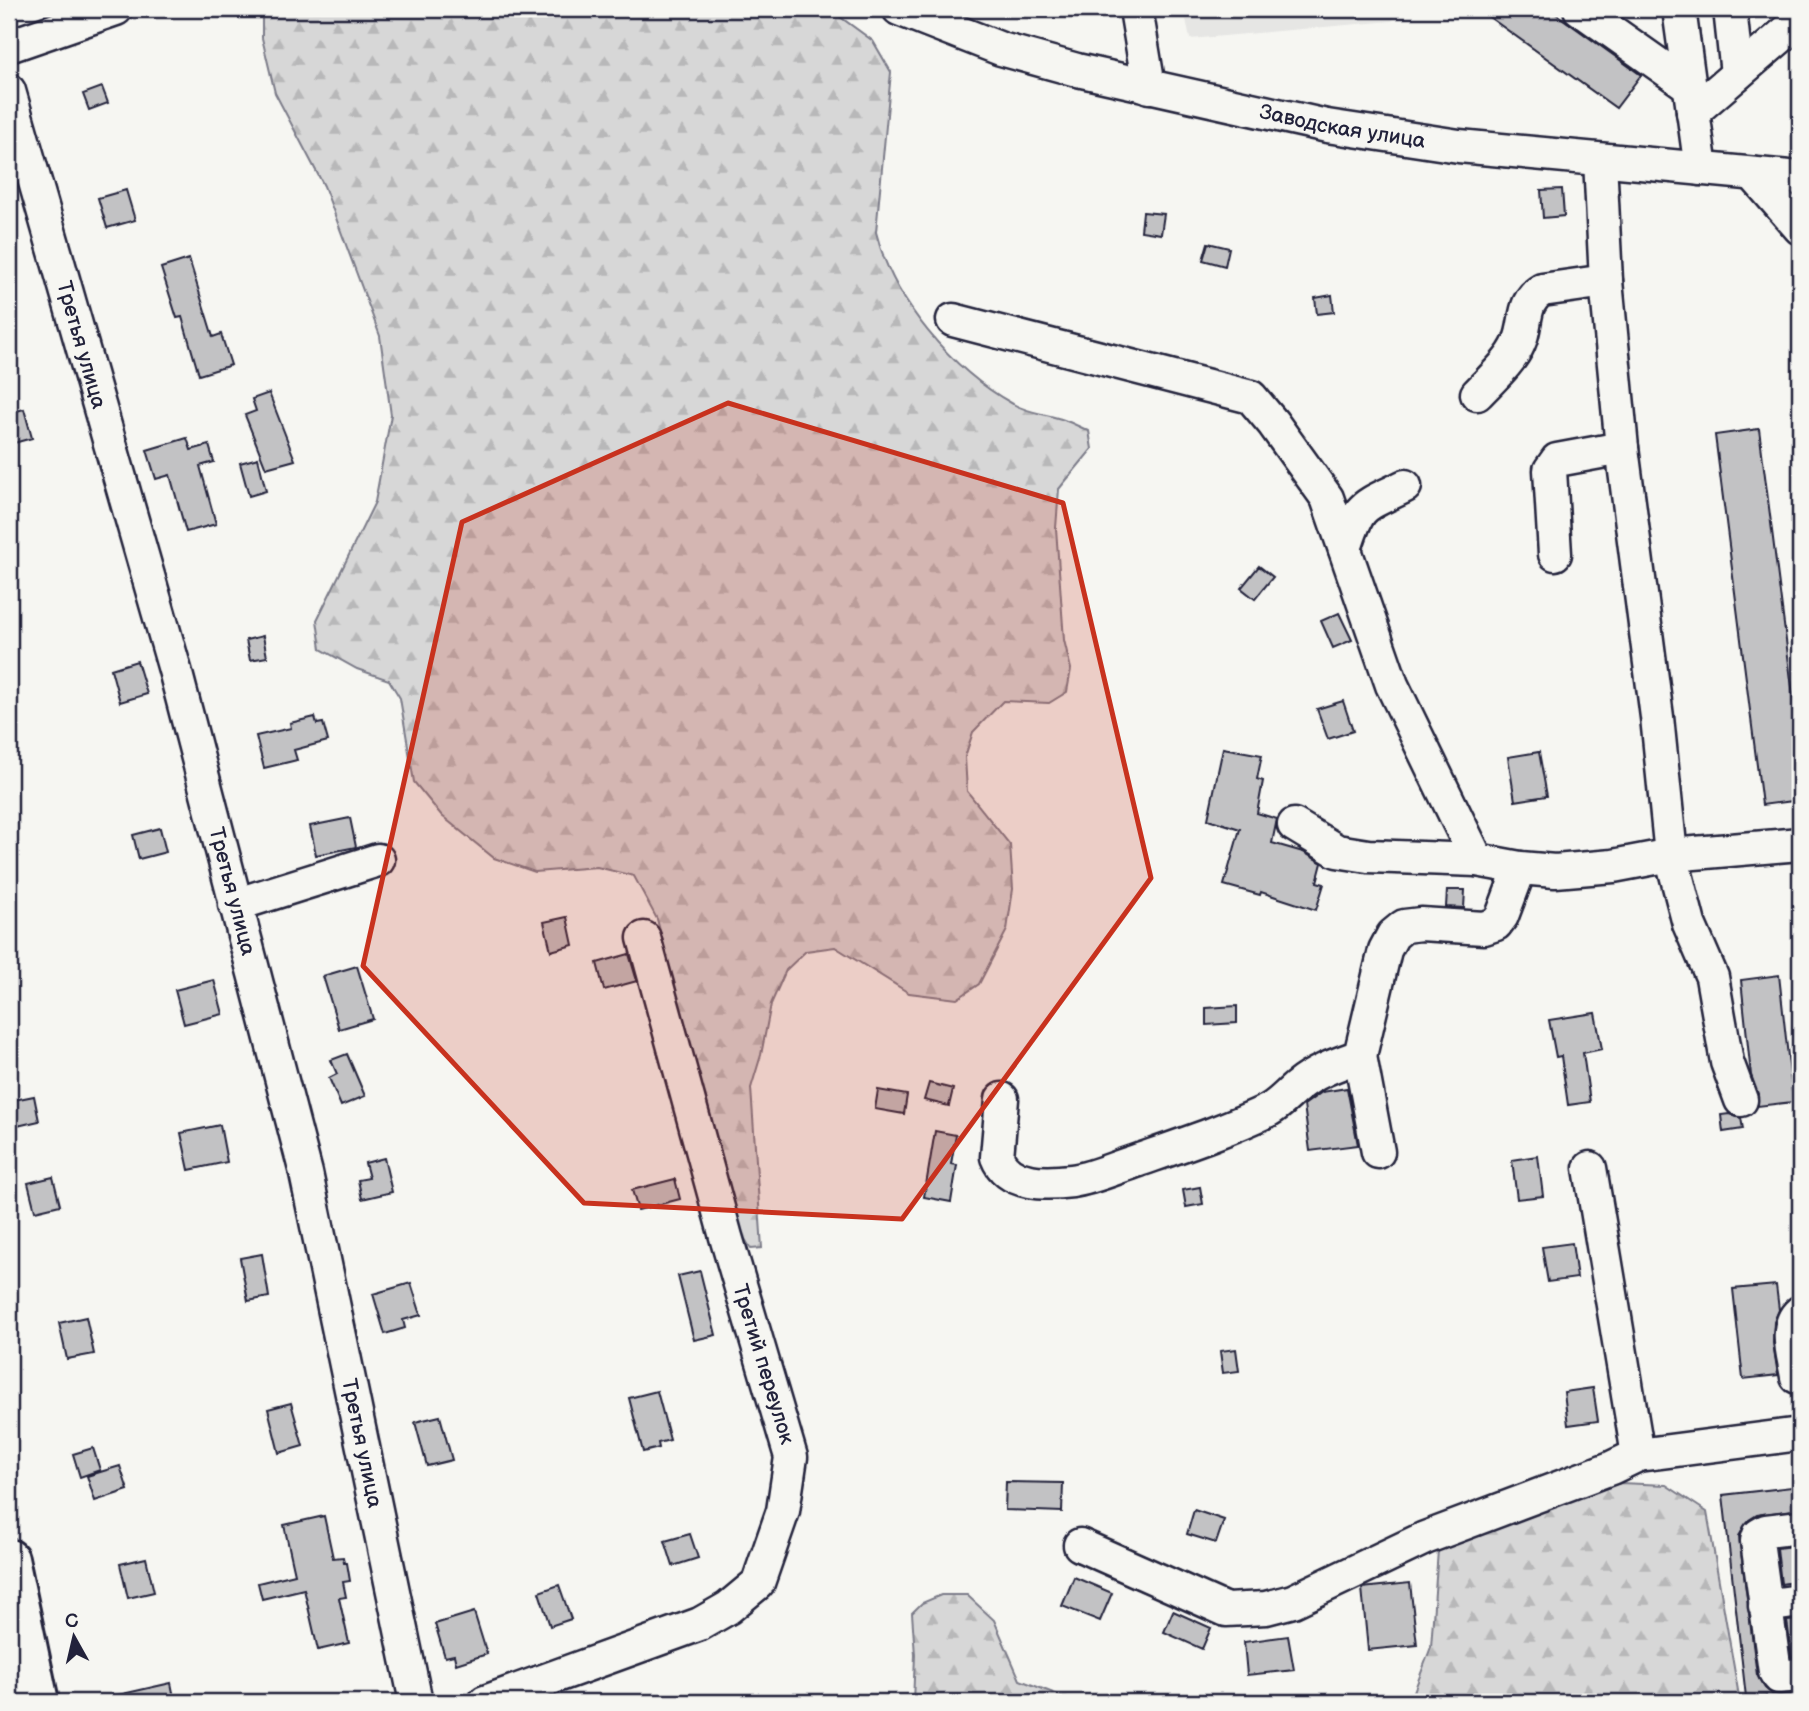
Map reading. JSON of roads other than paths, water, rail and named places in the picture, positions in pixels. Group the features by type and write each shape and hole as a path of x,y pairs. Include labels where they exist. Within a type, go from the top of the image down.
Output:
{"main road":[{"path":"9,1559 39,1702"}],"street":[{"path":"9,46 116,9"},
{"name":"Заводская улица","path":"899,9 1001,49 1149,87 1327,125 1459,146 1800,178"},
{"path":"1136,9 1149,87"},
{"path":"1580,9 1691,99"},
{"path":"1679,9 1701,169"},
{"path":"1730,9 1737,74"},
{"path":"1691,99 1737,74 1792,27"},
{"name":"Третья улица","path":"9,91 175,670 306,1173 416,1702"},
{"path":"1600,160 1606,281 1622,448 1657,717 1671,855 1689,924 1712,978 1727,1062 1741,1100"},
{"path":"1752,174 1800,228"},
{"path":"1478,394 1519,345 1526,310 1534,295 1542,290 1606,281"},
{"path":"953,320 1251,397 1327,498 1392,685 1477,860"},
{"path":"1555,554 1550,470 1552,464 1557,460 1622,448"},
{"path":"1345,549 1359,513 1366,505 1405,486"},
{"path":"1294,825 1337,851 1368,856 1477,860 1520,869 1555,871 1613,866 1671,855 1800,844"},
{"path":"235,905 378,860"},
{"path":"1378,1152 1360,1056 1385,950 1393,935 1404,926 1421,924 1484,928 1496,924 1502,916 1520,869"},
{"name":"Третий переулок","path":"485,1702 700,1624 728,1608 758,1583 783,1511 791,1457 726,1237 643,938"},
{"path":"1002,1099 997,1157 1000,1166 1021,1179 1042,1182 1076,1180 1182,1145 1266,1111 1324,1070 1360,1056"},
{"path":"1590,1168 1638,1455"},
{"path":"1797,1377 1790,1327 1793,1318 1800,1311"},
{"path":"1080,1545 1226,1610 1266,1608 1293,1601 1425,1538 1611,1468 1638,1455 1800,1434"},
{"path":"1800,1527 1766,1531 1759,1535 1757,1541 1775,1672 1779,1677 1800,1675"},
{"path":"1765,1606 1800,1601"}]}
